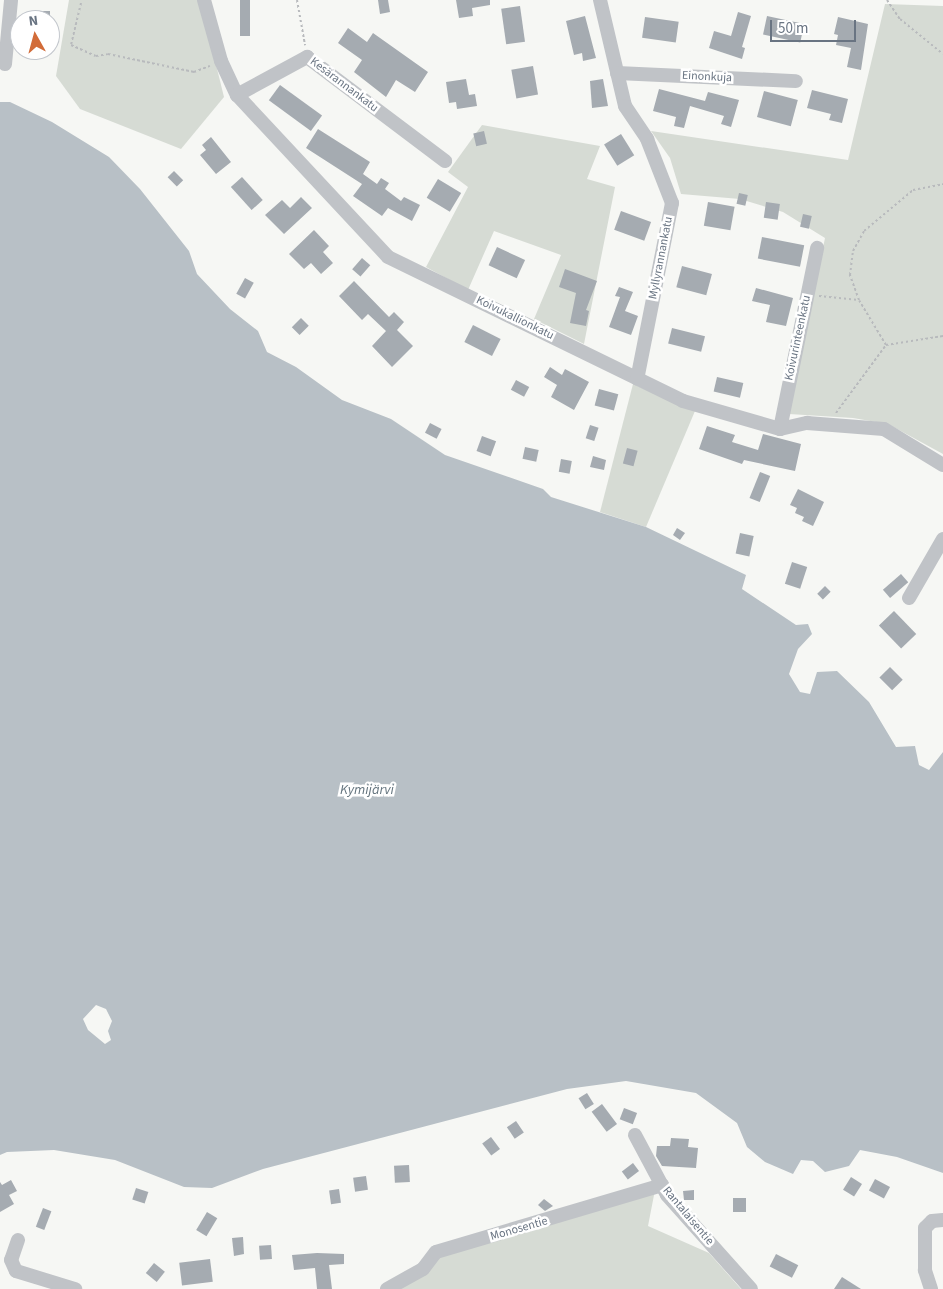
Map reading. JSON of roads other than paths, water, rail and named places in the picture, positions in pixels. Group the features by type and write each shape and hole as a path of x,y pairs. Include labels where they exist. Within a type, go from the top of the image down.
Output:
{"street":[{"path":"5,64 11,0"},
{"name":"Koivukallionkatu","path":"204,0 221,62 237,95 388,257 692,404 780,430"},
{"name":"Myllyrannankatu","path":"600,0 625,106 647,139 672,203 637,379"},
{"name":"Kesärannankatu","path":"237,95 307,57 445,161"},
{"name":"Einonkuja","path":"617,73 796,81"},
{"name":"Koivurinteenkatu","path":"780,430 817,248"},
{"path":"780,430 807,423 884,429 943,465"},
{"path":"909,598 943,539"},
{"name":"Rantalaisentie","path":"635,1135 662,1185 751,1289"},
{"name":"Monosentie","path":"387,1289 423,1269 436,1252 662,1185"},
{"path":"931,1289 925,1270 925,1228 932,1221 943,1220"},
{"path":"18,1240 11,1260 16,1271 75,1289"}],"water":[{"name":"Kymijärvi","path":"0,102 10,102 52,122 109,157 140,189 189,251 197,274 230,309 258,331 267,352 296,367 342,400 391,419 445,455 543,489 551,497 646,527 746,575 742,589 796,625 808,624 812,634 798,649 789,674 800,692 810,694 817,672 837,671 869,702 896,747 915,746 919,765 929,770 943,752 943,1173 897,1157 860,1150 849,1166 825,1172 813,1161 801,1160 793,1174 765,1162 747,1147 737,1123 696,1093 626,1081 567,1089 263,1169 212,1188 184,1187 115,1160 54,1150 7,1152 0,1155","holes":["96,1005 106,1009 112,1021 108,1031 111,1040 105,1044 88,1030 83,1019"]}]}
